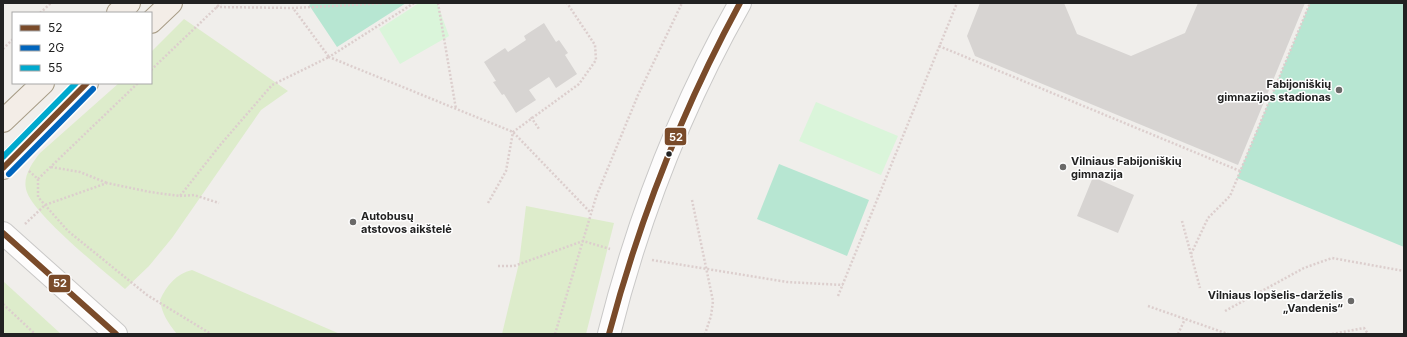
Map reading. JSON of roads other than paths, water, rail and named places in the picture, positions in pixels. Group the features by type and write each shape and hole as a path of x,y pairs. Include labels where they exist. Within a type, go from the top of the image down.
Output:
{"main road":[{"path":"119,12 129,3"},
{"path":"152,21 171,3"},
{"path":"3,121 42,84"},
{"path":"8,163 86,84"}],"street":[{"path":"608,334 631,254 680,121 712,53 740,3"},
{"path":"3,233 116,334"}],"place":[{"name":"Fabijoniškių gimnazijos stadionas","path":"1339,90"},
{"name":"Vilniaus Fabijoniškių gimnazija","path":"1063,167"},
{"name":"Autobusų atstovos aikštelė","path":"353,222"},
{"name":"Vilniaus lopšelis-darželis „Vandenis“","path":"1351,301"}]}
